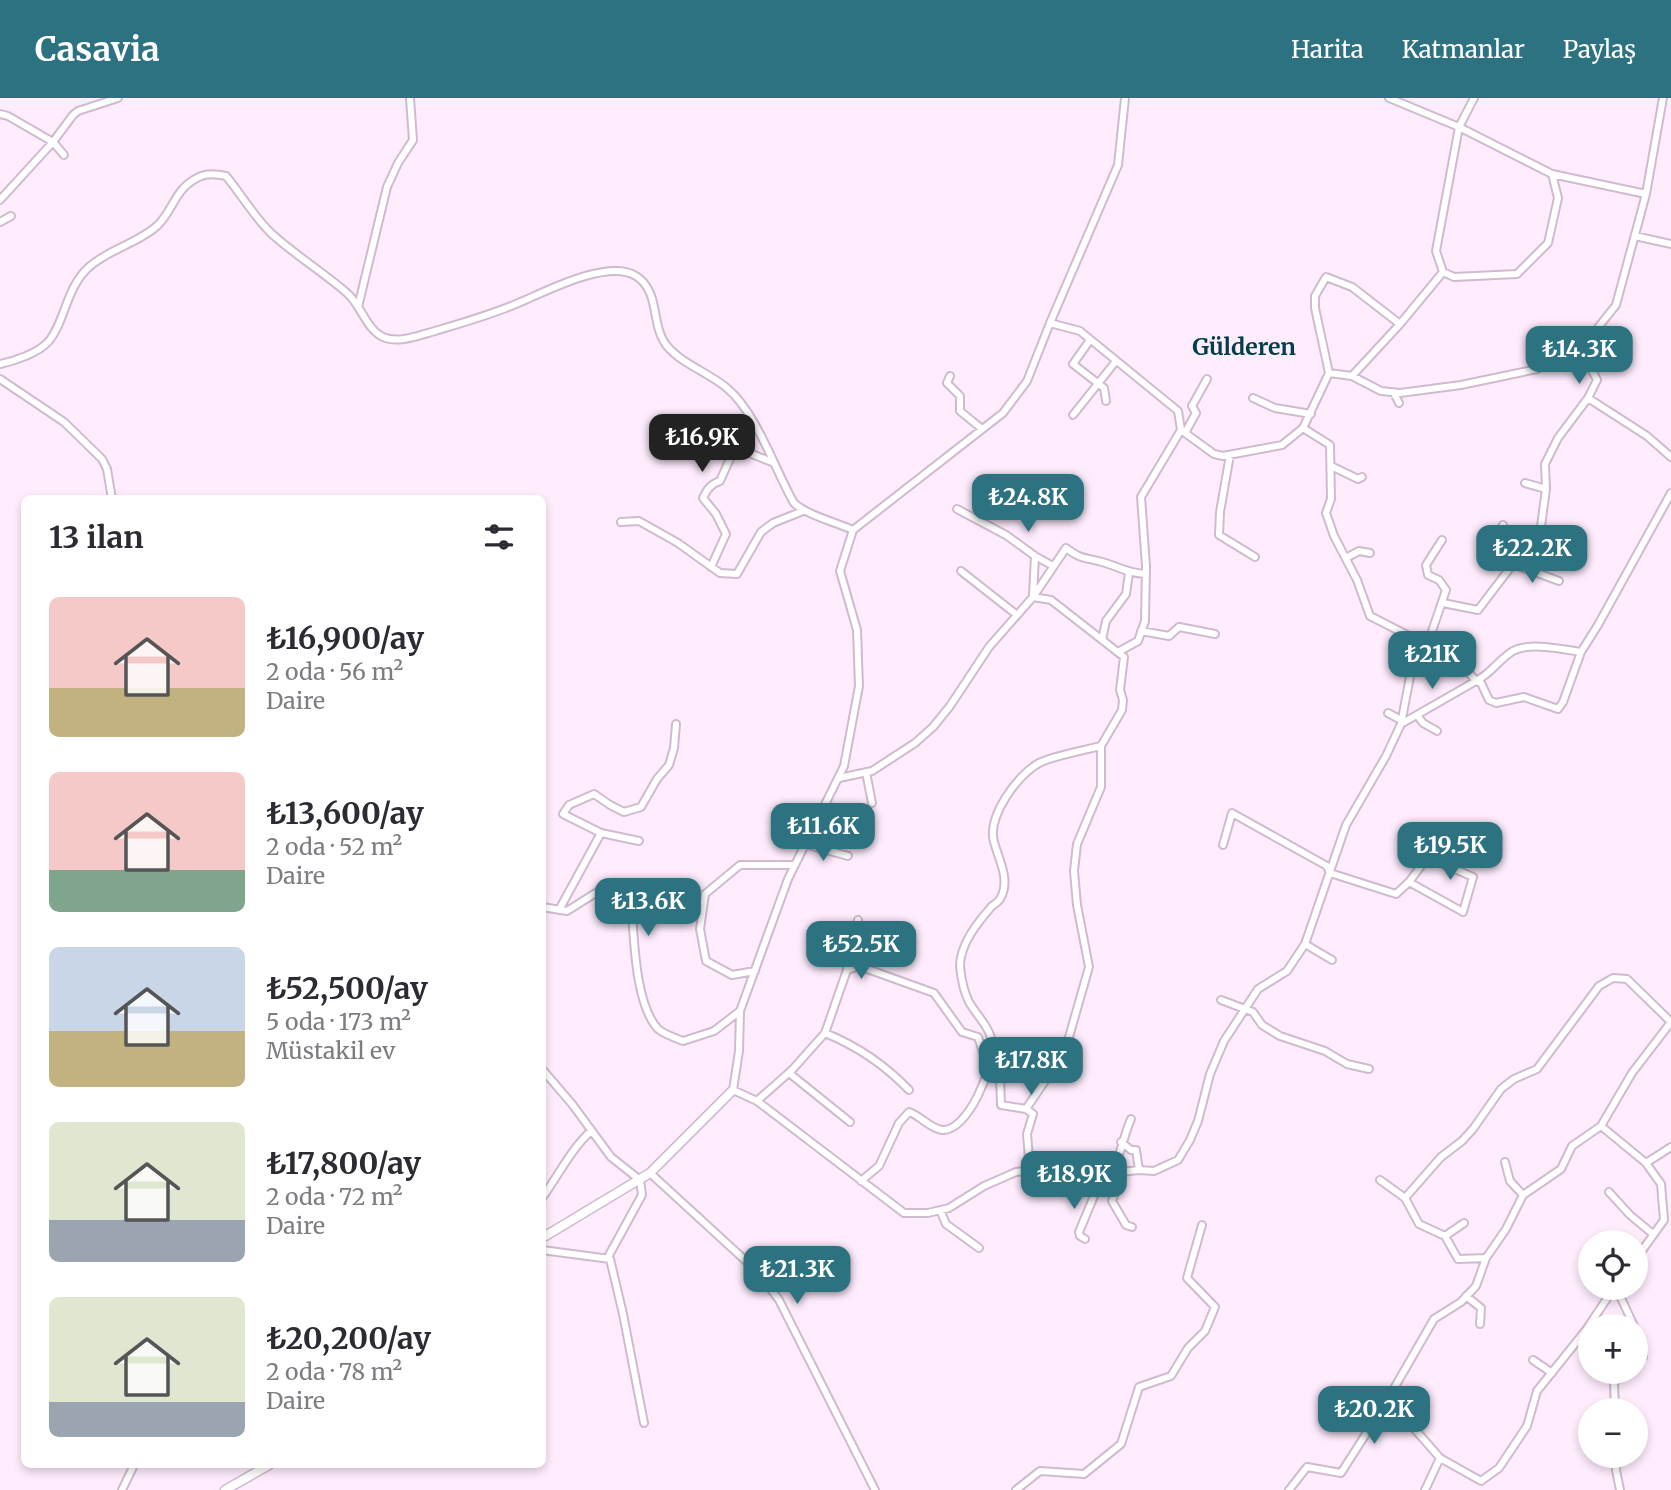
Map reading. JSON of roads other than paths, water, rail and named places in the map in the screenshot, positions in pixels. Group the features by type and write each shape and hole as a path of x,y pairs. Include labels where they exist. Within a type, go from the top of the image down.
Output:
{"street":[{"path":"0,200 53,142 73,115 118,98"},
{"path":"358,307 387,187 413,140 410,98"},
{"path":"546,1236 650,1173 733,1090 739,1051 740,1011 795,865 844,766 859,686 857,630 840,571 853,530 1003,413 1027,382 1118,165 1125,98"},
{"path":"1390,98 1459,127 1552,174 1646,194"},
{"path":"1443,272 1436,251 1459,127 1474,98"},
{"path":"1329,373 1352,376 1381,391 1394,393 1461,385 1537,369 1581,349 1616,305 1646,194 1663,98"},
{"path":"0,114 53,142 64,155"},
{"path":"1443,272 1454,276 1517,274 1548,243 1558,198 1552,174"},
{"path":"0,364 46,345 64,306 88,267 157,226 177,194 200,176 226,176 251,211 272,233 348,294 372,330 385,338 409,339 486,316 571,280 615,271 635,275 646,285 652,297 659,332 668,347 729,389 747,412 794,503 803,511 853,530"},
{"path":"0,222 11,216"},
{"path":"1635,236 1671,244"},
{"path":"1352,376 1443,272"},
{"path":"1050,323 1080,331 1178,411 1183,431 1214,454 1230,455 1282,445 1303,428 1311,414 1329,373 1315,308 1315,296 1326,277 1352,287 1400,324"},
{"path":"1090,340 1073,364 1104,388 1106,401"},
{"path":"1443,603 1478,610 1511,566 1539,541 1546,489 1545,464 1558,438 1588,398 1597,380 1581,349"},
{"path":"1073,415 1116,361"},
{"path":"950,376 947,383 960,396 960,411 982,429"},
{"path":"0,379 64,422 102,459 107,469 111,495"},
{"path":"1118,652 1138,641 1144,621 1146,574 1141,497 1196,413 1192,406 1207,379"},
{"path":"1394,393 1399,403"},
{"path":"1253,398 1275,408 1311,414"},
{"path":"1588,398 1647,436 1671,457"},
{"path":"1303,428 1329,445 1331,499 1326,513 1334,536 1357,580 1370,616 1418,640 1430,637"},
{"path":"711,568 726,534 716,514 703,498 705,493 712,484 720,481 733,452 740,449 774,463"},
{"path":"1230,455 1220,512 1219,535 1255,557"},
{"path":"1331,466 1358,479 1362,477"},
{"path":"1525,483 1546,489"},
{"path":"1430,637 1453,654 1476,681 1481,683 1489,700 1496,703 1524,697 1558,709 1563,702 1580,652 1598,625 1671,493"},
{"path":"957,509 1006,535 1053,566"},
{"path":"621,522 639,520 678,543 711,568 720,573 737,575 761,532 773,523 803,511"},
{"path":"1503,525 1497,539 1503,560 1511,566 1559,580"},
{"path":"1430,637 1446,590 1439,580 1429,575 1426,565 1443,540"},
{"path":"1539,541 1559,549"},
{"path":"838,778 872,771 915,743 933,727 989,647 1033,597 1066,548 1081,559 1102,562 1129,573 1146,574"},
{"path":"1346,558 1359,551 1370,553"},
{"path":"1033,597 1035,556"},
{"path":"961,571 1017,615"},
{"path":"1102,640 1106,621 1126,594 1129,573"},
{"path":"1026,1109 1065,1051 1089,967 1077,905 1074,871 1077,844 1101,787 1101,746 1122,710 1120,690 1124,657 1051,600 1033,597"},
{"path":"1141,631 1170,636 1179,627 1214,634"},
{"path":"733,1090 757,1101 904,1213 928,1213 949,1208 984,1186 1017,1172 1058,1166 1107,1173 1153,1171 1178,1160 1191,1140 1210,1073 1224,1041 1258,989 1287,971 1305,944 1346,824 1386,756 1401,722 1418,640"},
{"path":"1401,722 1486,676 1512,650 1553,647 1580,652"},
{"path":"1388,713 1401,722"},
{"path":"1417,715 1423,723 1437,731"},
{"path":"639,841 601,833 563,814 569,805 594,794 624,812 641,807 657,779 669,765 676,724"},
{"path":"1030,1170 1027,1134 1033,1114 1026,1109 1001,1105 999,1050 970,1003 960,968 963,948 1000,899 1004,886 1005,876 992,831 1004,800 1016,784 1039,763 1101,746"},
{"path":"866,772 872,803"},
{"path":"1223,845 1232,813 1327,866 1330,873 1396,894 1409,882 1445,834"},
{"path":"559,909 601,833"},
{"path":"806,844 848,856"},
{"path":"1409,882 1463,912 1472,877 1427,857"},
{"path":"755,971 732,975 706,961 700,929 705,894 740,865 795,865"},
{"path":"546,907 567,911 602,889 620,888 631,899 638,979 648,1012 659,1030 683,1041 714,1031 740,1011"},
{"path":"757,1101 789,1073 825,1032 847,970 858,920"},
{"path":"1305,944 1332,960"},
{"path":"847,970 859,966 934,993 962,1032 978,1037 984,1055 990,1058"},
{"path":"1289,1490 1307,1467 1341,1473 1385,1404 1433,1319 1461,1301 1476,1286 1486,1258 1506,1229 1523,1195 1561,1169 1572,1146 1601,1126 1632,1073 1671,1022 1627,979 1613,978 1598,986 1536,1069 1514,1079 1501,1089 1473,1129 1441,1157 1405,1198"},
{"path":"1221,1000 1245,1007 1253,1012 1262,1025 1280,1036 1325,1051 1347,1064 1369,1069"},
{"path":"825,1032 883,1065 909,1090"},
{"path":"861,1181 879,1166 899,1123 909,1112 942,1130 954,1127 963,1118 980,1091 992,1041"},
{"path":"789,1073 850,1122"},
{"path":"546,1074 611,1157 640,1180 642,1195 608,1257"},
{"path":"1085,1239 1079,1232 1107,1173 1119,1158 1121,1142 1131,1119"},
{"path":"1601,1126 1646,1163 1661,1184 1664,1220 1648,1241"},
{"path":"546,1192 578,1142 591,1131"},
{"path":"1121,1142 1130,1150 1136,1150 1139,1170"},
{"path":"1646,1163 1671,1147"},
{"path":"1505,1161 1510,1181 1523,1195"},
{"path":"1123,1172 1112,1201 1126,1225 1132,1227"},
{"path":"650,1173 758,1272 779,1300 875,1490"},
{"path":"1380,1180 1405,1198 1419,1224 1445,1236 1458,1259 1486,1258"},
{"path":"1609,1192 1630,1215 1653,1234"},
{"path":"940,1210 946,1224 979,1248"},
{"path":"1664,1220 1671,1225"},
{"path":"1445,1236 1464,1223"},
{"path":"1016,1490 1040,1471 1084,1474 1121,1444 1139,1387 1171,1376 1188,1348 1205,1331 1215,1307 1187,1278 1202,1225"},
{"path":"546,1251 608,1257"},
{"path":"608,1257 623,1314 638,1403 644,1423"},
{"path":"1466,1296 1481,1308 1480,1324"},
{"path":"1385,1404 1405,1418 1440,1458 1481,1481 1499,1468 1527,1426 1537,1391 1606,1300"},
{"path":"1533,1360 1552,1373"},
{"path":"1424,1490 1440,1458"},
{"path":"122,1490 133,1468"},
{"path":"225,1490 264,1468"},
{"path":"1616,1468 1619,1490"}],"district":[{"name":"Gülderen","path":"1244,346"}]}
